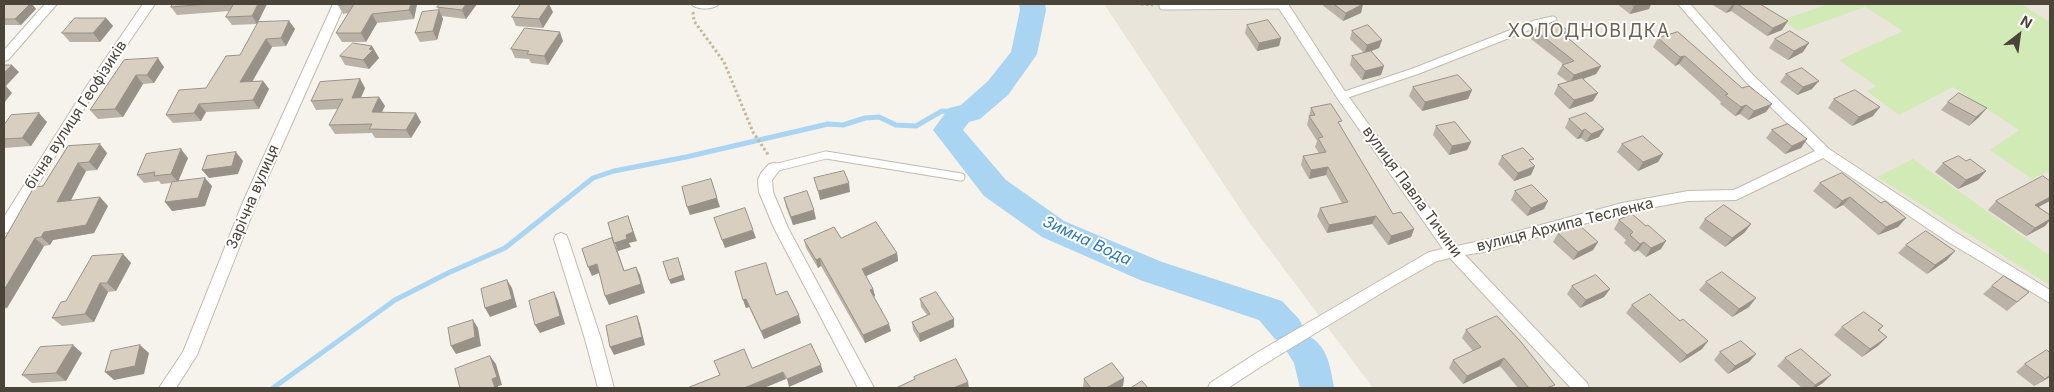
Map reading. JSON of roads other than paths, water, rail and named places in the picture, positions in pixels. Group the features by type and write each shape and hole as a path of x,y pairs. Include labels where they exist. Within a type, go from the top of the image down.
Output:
{"street":[{"path":"4,57 51,4"},
{"name":"бічна вулиця Геофізиків","path":"4,228 90,90 149,4"},
{"name":"Зарічна вулиця","path":"167,388 189,356 250,202 339,4"},
{"path":"697,4 713,4"},
{"name":"вулиця Павла Тичини","path":"1282,4 1342,96 1454,253 1581,388"},
{"path":"1684,4 1749,78 1824,152 1950,236 2050,297"},
{"name":"вулиця Архипа Тесленка","path":"1216,388 1263,357 1434,256 1454,253 1622,208 1688,196 1736,196 1824,152"},
{"path":"774,168 768,173 765,180 766,192 781,228 866,388"},
{"path":"561,239 593,339 606,388"}],"lane":[{"path":"1163,6 1282,4"},
{"path":"1342,96 1416,70 1535,24 1553,20"},
{"path":"774,168 826,155 962,177"}],"waterway":[{"name":"Зимна Вода","path":"1032,4 1033,10 1024,54 998,88 970,112 959,115 947,130 995,188 1053,229 1151,271 1219,295 1270,310 1287,329"},
{"path":"273,388 395,300 448,273 505,248 593,178 614,171 686,157 828,124 843,125 865,118 879,117 896,125 916,126 942,111 970,112"},
{"name":"Зимна Вода","path":"1301,347 1310,357 1317,388"}],"district":[{"name":"ХОЛОДНОВІДКА","path":"1589,32"}]}
